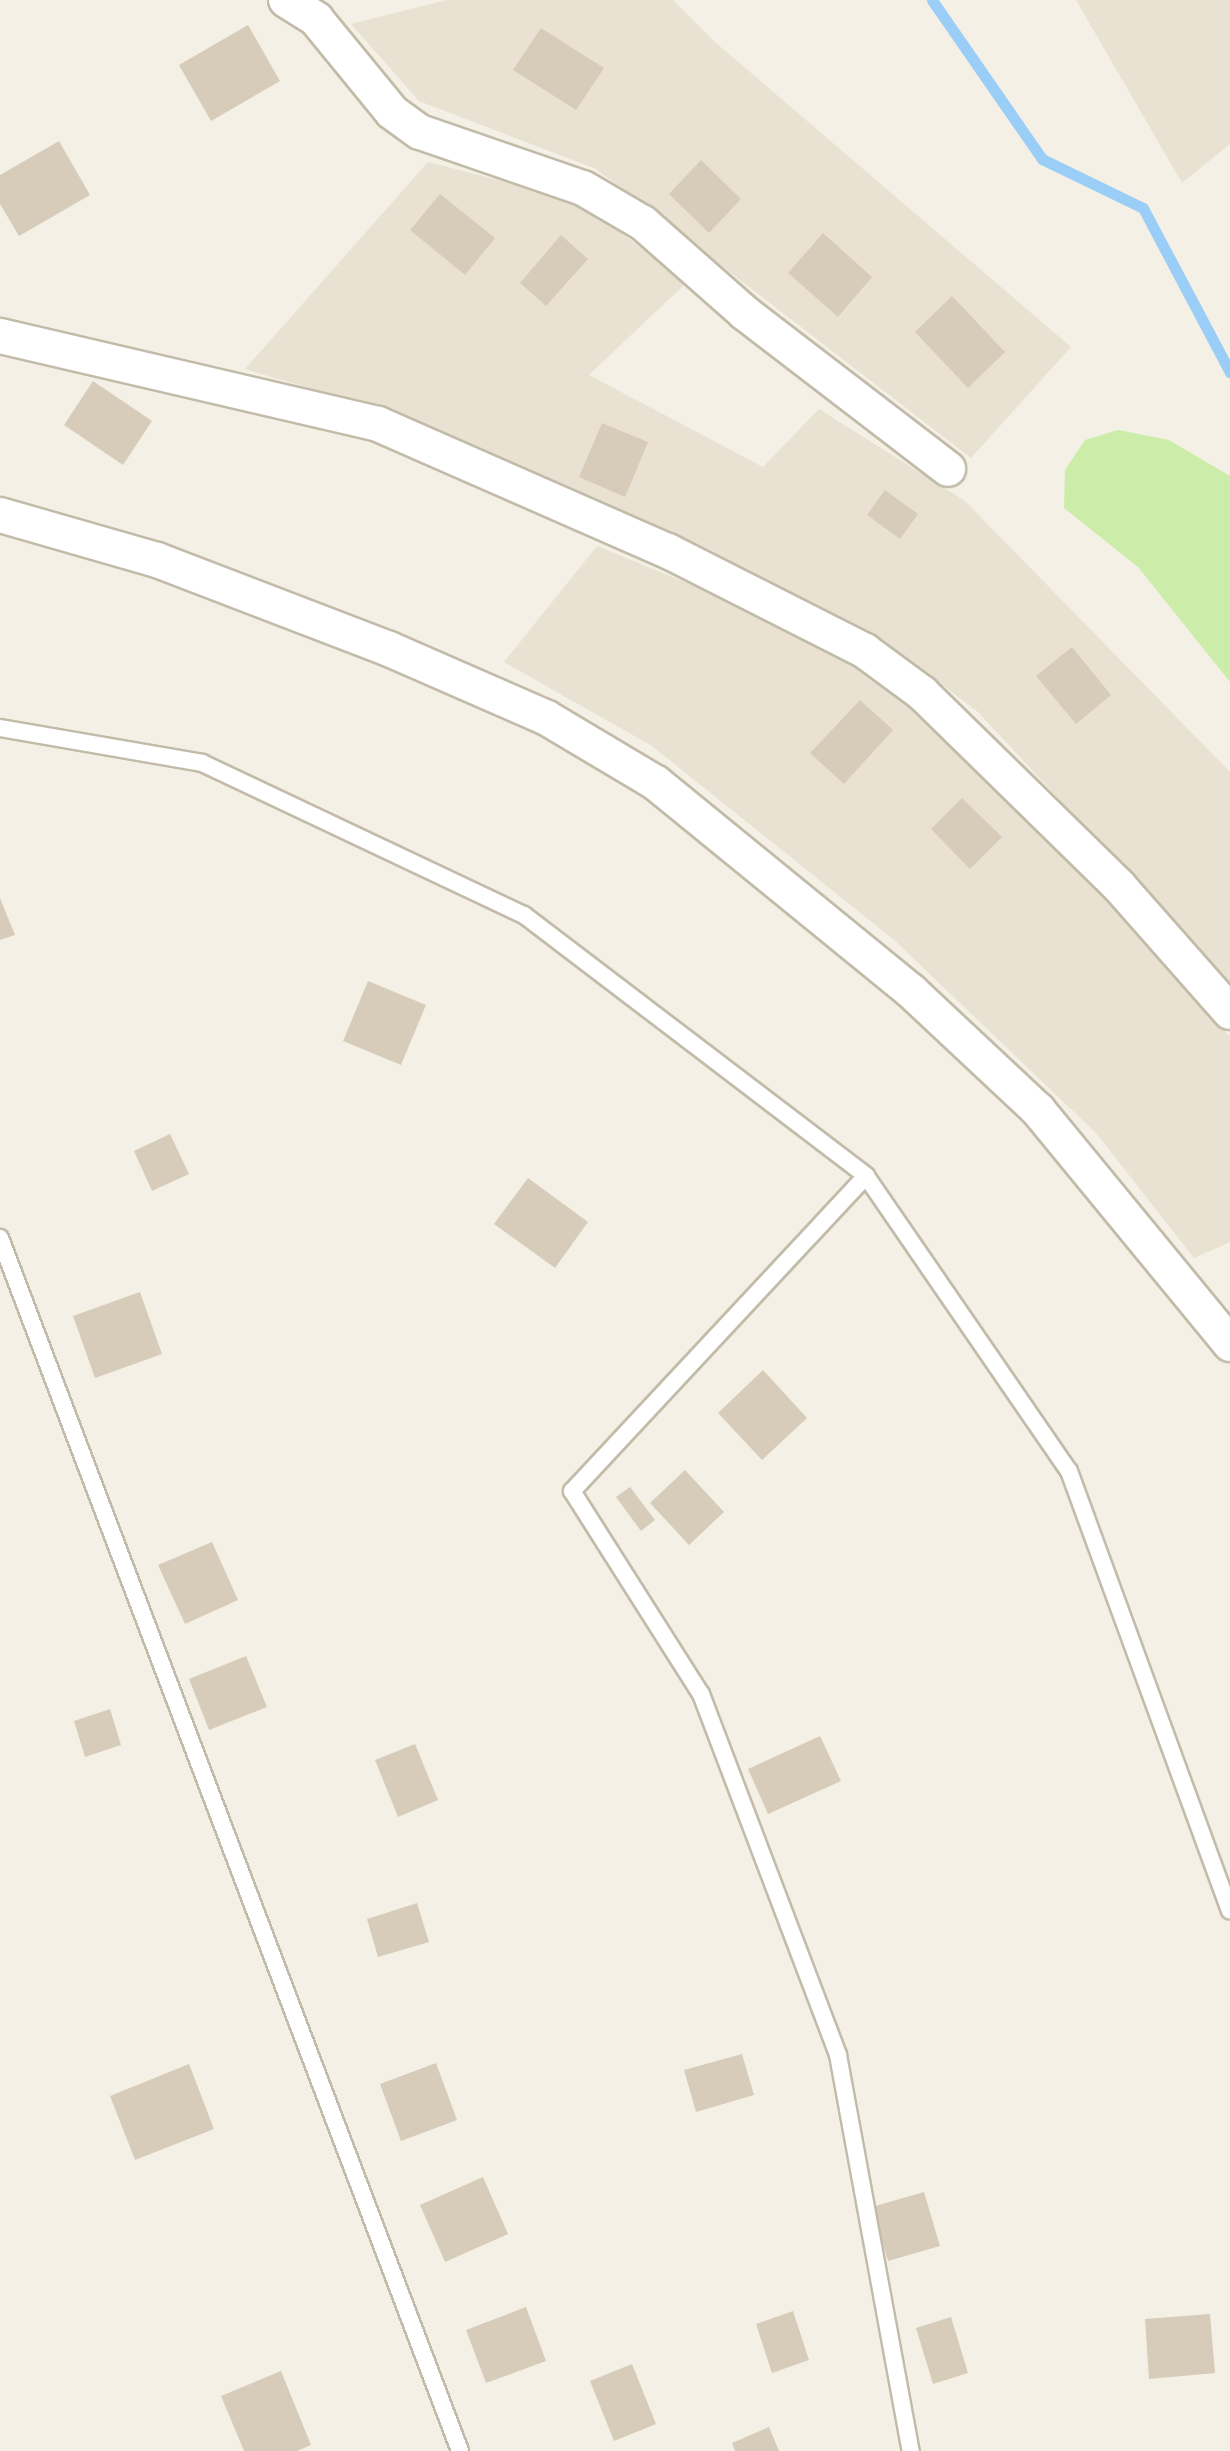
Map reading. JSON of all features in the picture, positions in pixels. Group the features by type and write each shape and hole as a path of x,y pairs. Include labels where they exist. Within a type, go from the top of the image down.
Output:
{"street":[{"path":"286,0 316,19 392,112 420,132 583,188 643,223 745,313 948,469"},
{"path":"0,336 378,424 668,551 865,651 922,693 1108,875 1230,1012"},
{"path":"0,515 157,560 389,649 547,718 656,783 912,992 1038,1110 1230,1344"}],"lane":[{"path":"0,728 202,763 524,915 866,1176 1069,1471 1230,1910"},
{"path":"866,1176 572,1491 701,1694 838,2055 911,2451"},
{"path":"0,1238 460,2451"}],"shaded area":[{"path":"447,0 673,0 715,42 1071,347 971,458 596,169 419,101 351,24"},
{"path":"1076,0 1230,0 1230,144 1182,183"},
{"path":"428,162 580,201 686,283 589,375 763,467 819,409 965,501 1230,772 1230,994 1189,939 978,712 883,640 566,492 366,405 245,369"},
{"path":"597,546 753,610 899,690 1061,844 1230,1037 1230,1242 1194,1258 1096,1133 893,939 652,746 504,662"}],"green space":[{"path":"1118,430 1169,440 1230,476 1230,682 1138,567 1064,508 1065,470 1085,440"}],"building":[{"path":"248,25 280,81 211,121 179,65"},
{"path":"541,28 604,68 576,110 513,70"},
{"path":"59,141 90,195 19,236 0,204 0,175"},
{"path":"701,160 741,199 709,233 669,194"},
{"path":"440,194 495,238 465,275 410,230"},
{"path":"823,233 872,277 838,317 788,273"},
{"path":"561,235 588,259 546,306 520,283"},
{"path":"952,296 1005,352 968,388 915,332"},
{"path":"93,381 152,421 123,465 64,425"},
{"path":"602,423 648,442 625,497 579,477"},
{"path":"885,490 918,514 900,539 867,515"},
{"path":"1072,647 1111,695 1076,724 1036,676"},
{"path":"860,700 893,730 844,784 810,753"},
{"path":"962,798 1002,837 970,869 931,829"},
{"path":"0,898 15,935 0,940"},
{"path":"368,981 426,1005 401,1065 343,1041"},
{"path":"170,1134 189,1174 152,1191 134,1151"},
{"path":"528,1178 588,1222 555,1268 494,1224"},
{"path":"140,1292 162,1354 95,1378 73,1316"},
{"path":"763,1370 807,1418 762,1460 718,1413"},
{"path":"685,1470 724,1512 689,1545 650,1503"},
{"path":"630,1487 655,1520 641,1531 616,1497"},
{"path":"212,1542 238,1600 185,1624 158,1565"},
{"path":"246,1656 267,1707 209,1730 189,1679"},
{"path":"110,1709 121,1745 85,1757 74,1721"},
{"path":"820,1736 841,1781 768,1814 748,1769"},
{"path":"415,1744 438,1800 398,1817 375,1760"},
{"path":"417,1903 429,1942 378,1957 367,1919"},
{"path":"742,2054 754,2095 696,2112 684,2070"},
{"path":"436,2063 457,2120 401,2141 380,2084"},
{"path":"189,2064 214,2129 135,2160 110,2096"},
{"path":"483,2177 508,2234 445,2262 420,2205"},
{"path":"924,2192 940,2246 888,2261 872,2207"},
{"path":"526,2307 546,2361 486,2383 466,2330"},
{"path":"793,2311 809,2360 772,2373 756,2324"},
{"path":"1210,2314 1215,2373 1149,2379 1145,2319"},
{"path":"951,2317 968,2373 933,2384 916,2328"},
{"path":"632,2364 656,2424 614,2441 590,2381"},
{"path":"281,2371 311,2445 297,2451 244,2451 221,2396"},
{"path":"769,2427 779,2451 735,2451 732,2443"}],"waterway":[{"path":"932,0 1042,159 1143,208 1230,372"}]}
